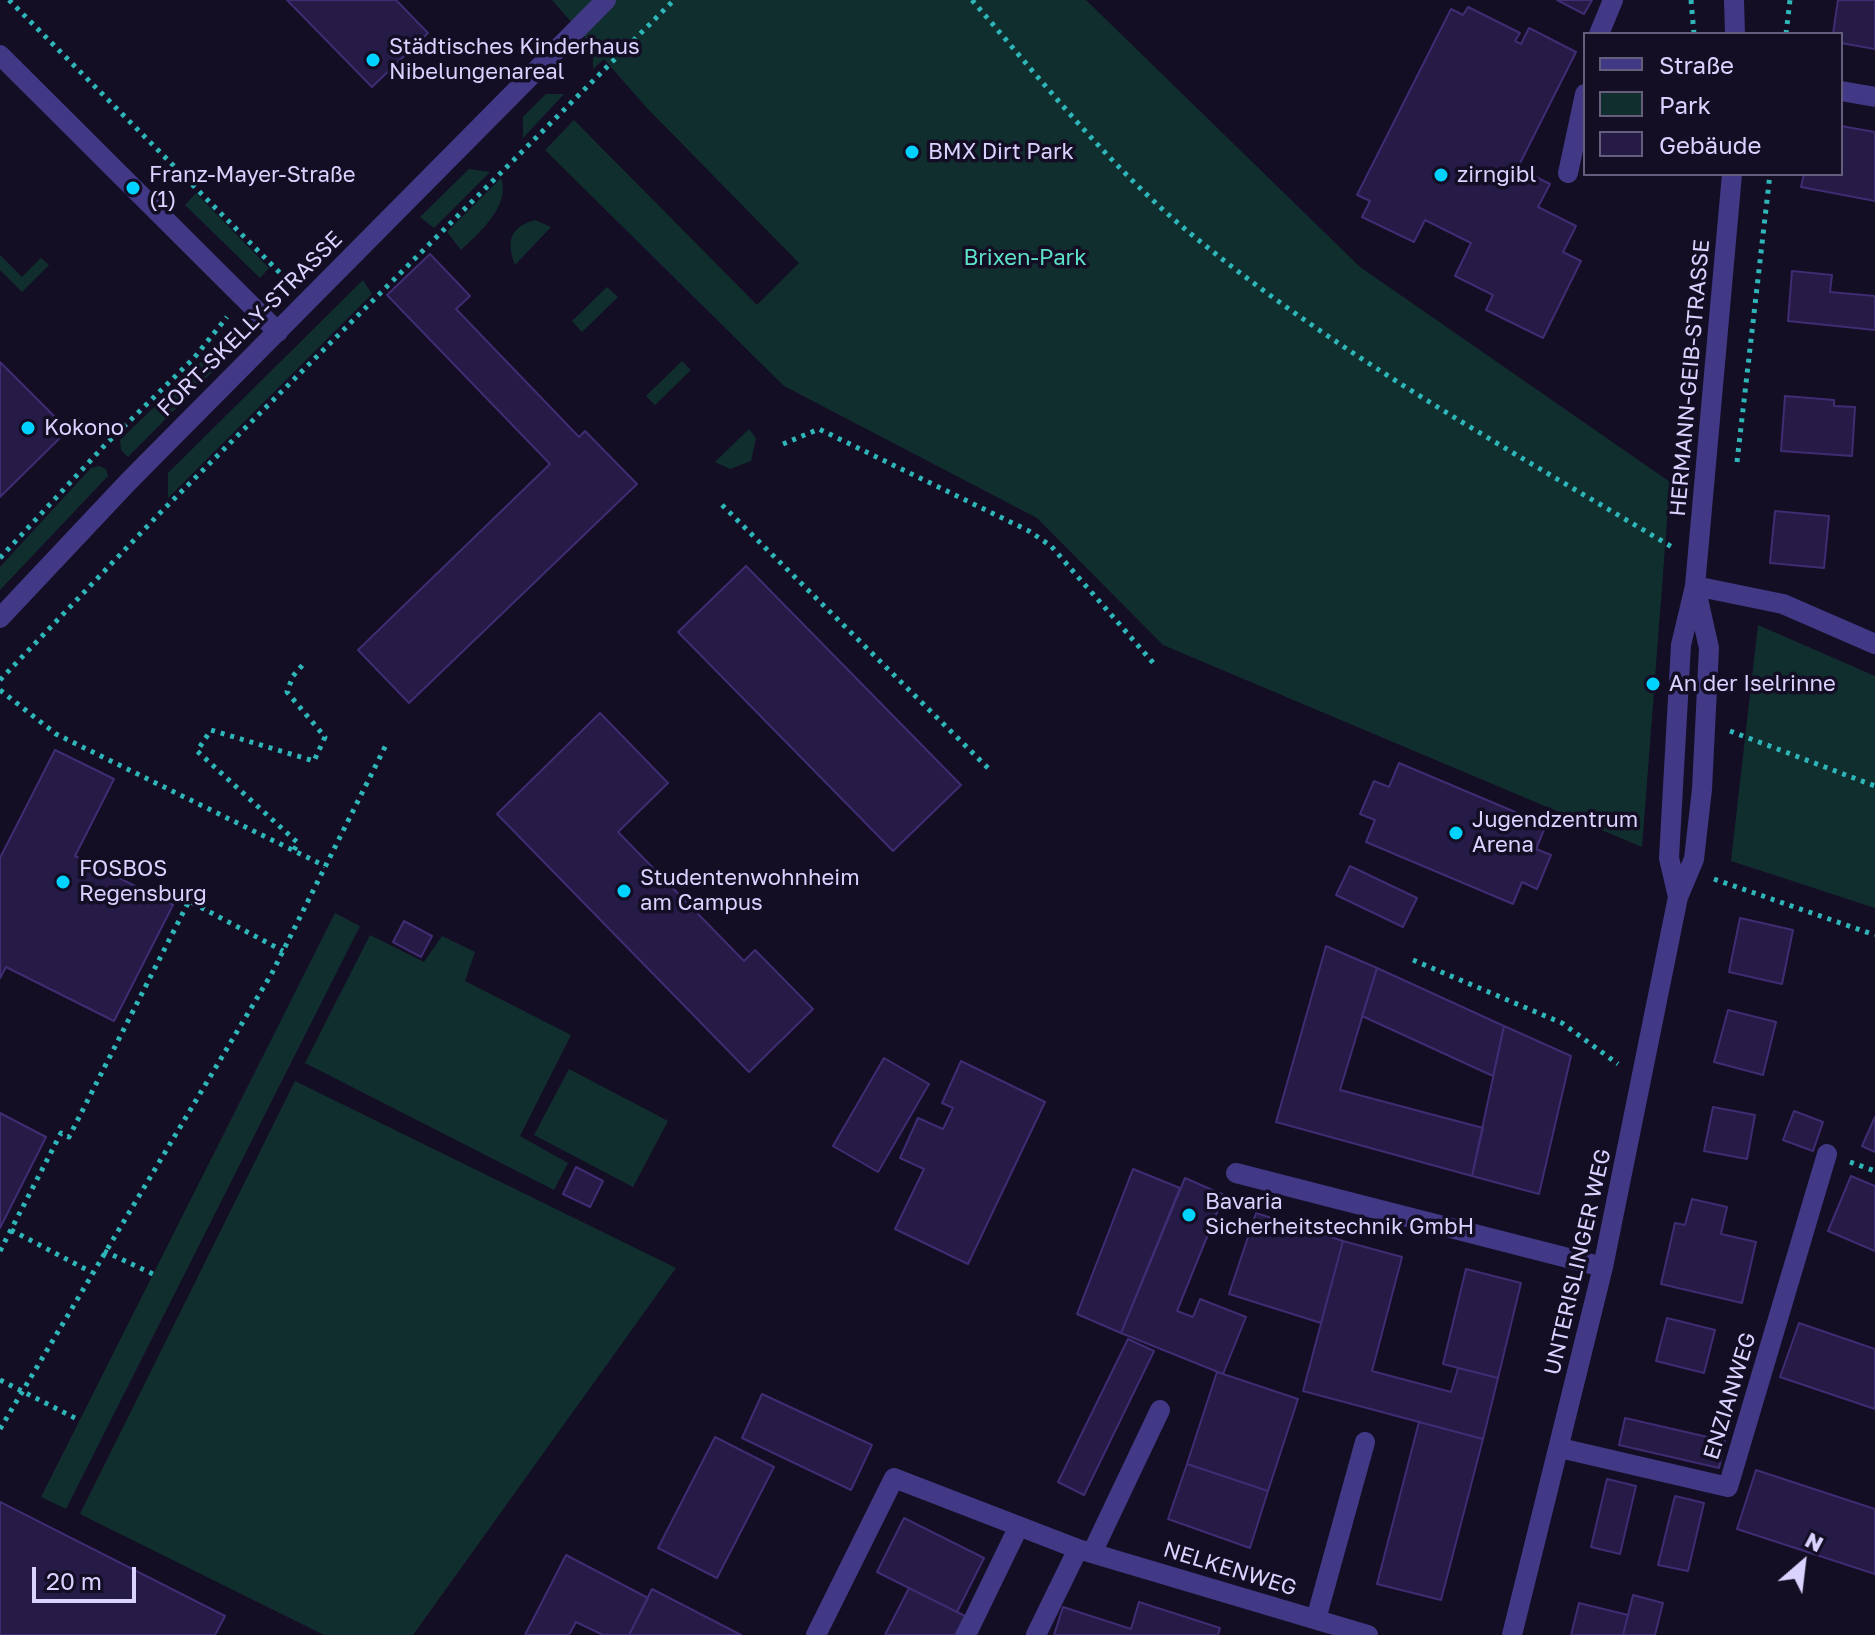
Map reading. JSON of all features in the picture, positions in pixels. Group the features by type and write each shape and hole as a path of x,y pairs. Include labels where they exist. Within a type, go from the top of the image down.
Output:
{"street":[{"name":"FORT-SKELLY-STRASSE","path":"0,618 129,481 473,130 606,0"},
{"path":"1600,32 1613,0"},
{"path":"1735,1 1735,32"},
{"path":"0,55 278,332"},
{"path":"1843,91 1875,97"},
{"path":"1568,173 1583,103"},
{"name":"HERMANN-GEIB-STRASSE","path":"1695,586 1732,176"},
{"path":"1695,586 1783,604 1875,644"},
{"name":"UNTERISLINGER WEG","path":"1512,1635 1603,1267 1645,1072 1678,897 1690,874 1698,829 1709,648 1695,586"},
{"name":"UNTERISLINGER WEG","path":"1678,897 1670,871 1670,843 1681,645 1695,586"},
{"name":"ENZIANWEG","path":"1560,1448 1728,1487 1827,1154"},
{"path":"1236,1173 1603,1267"},
{"path":"1036,1635 1160,1410"},
{"path":"1316,1619 1365,1442"},
{"name":"NELKENWEG","path":"816,1635 894,1478 1018,1528 1085,1551 1368,1635"},
{"path":"966,1635 1018,1528"}],"path":[{"path":"0,558 104,446 194,358 216,327 245,300 288,281 9,0"},
{"path":"0,680 160,513 674,0"},
{"path":"972,0 1083,128 1125,170 1189,232 1283,306 1420,396 1697,562"},
{"path":"1691,0 1694,32"},
{"path":"1786,32 1790,0"},
{"path":"1736,468 1770,176"},
{"path":"783,444 819,429 1029,531 1051,546 1156,666"},
{"path":"722,505 988,768"},
{"path":"294,850 298,843 197,751 211,730 314,761 325,737 287,692 293,676 306,661"},
{"path":"0,690 56,734 325,866"},
{"path":"1705,721 1875,786"},
{"path":"0,1429 20,1390 283,951 387,743"},
{"path":"1690,874 1875,935"},
{"path":"0,1251 61,1133 69,1137 189,901 283,951"},
{"path":"1413,960 1540,1012 1562,1023 1622,1066 1645,1072"},
{"path":"11,1230 91,1272"},
{"path":"104,1251 153,1274"},
{"path":"0,1380 79,1420"}],"green space":[{"name":"Brixen-Park","path":"552,0 1086,0 1360,267 1670,482 1642,847 1163,645 1037,518 784,386 545,150 574,120 757,305 799,263 646,107 604,59 593,69 593,47"},
{"path":"546,94 564,94 523,138 523,117"},
{"path":"469,169 490,172 434,228 420,217"},
{"path":"501,178 502,198 498,208 461,250 447,232"},
{"path":"196,193 269,268 260,278 185,205"},
{"path":"535,220 551,227 515,265 512,236 520,227"},
{"path":"0,255 22,277 41,258 49,265 22,292 0,270"},
{"path":"363,280 372,294 168,498 168,473"},
{"path":"607,287 618,297 582,332 572,321"},
{"path":"229,335 220,364 128,457 121,450 120,440"},
{"path":"682,361 691,370 655,405 646,396"},
{"path":"749,429 756,438 751,461 730,469 715,462"},
{"path":"99,466 106,469 108,476 0,590 0,567 91,468"},
{"path":"1758,625 1875,676 1875,908 1731,861"},
{"path":"335,913 360,926 66,1509 41,1497"},
{"path":"370,935 424,962 442,936 475,952 465,981 571,1035 520,1136 568,1163 554,1190 305,1063"},
{"path":"569,1069 668,1121 633,1187 534,1135"},
{"path":"295,1081 676,1268 413,1635 324,1635 80,1514"}],"building":[{"name":"Städtisches Kinderhaus Nibelungenareal","path":"287,0 396,0 428,33 372,87"},
{"path":"1557,0 1592,0 1584,14"},
{"path":"1838,0 1875,0 1875,49 1843,43 1843,32 1833,32"},
{"name":"zirngibl","path":"1468,7 1520,33 1515,41 1521,44 1529,28 1576,52 1511,181 1520,169 1550,184 1538,207 1576,226 1563,252 1581,261 1543,338 1486,310 1493,295 1455,276 1471,243 1425,220 1414,242 1362,217 1370,201 1357,195 1451,9 1463,15"},
{"path":"1843,126 1875,132 1875,201 1801,187 1804,176 1843,176"},
{"path":"430,254 470,296 456,309 579,437 585,431 637,484 409,703 358,650 550,464 387,295"},
{"path":"1792,271 1832,275 1830,292 1875,296 1875,330 1788,321"},
{"path":"0,362 68,430 0,497"},
{"path":"1785,396 1834,400 1834,406 1855,407 1852,456 1781,451"},
{"path":"1775,511 1829,516 1824,568 1770,563"},
{"path":"746,566 961,785 893,851 678,632"},
{"name":"Studentenwohnheim am Campus","path":"600,713 668,783 618,832 744,961 755,950 813,1009 749,1072 497,814"},
{"name":"FOSBOS Regensburg","path":"55,750 114,779 75,856 173,905 114,1021 6,967 0,978 0,858"},
{"name":"Jugendzentrum Arena","path":"1399,763 1546,825 1536,849 1551,855 1537,889 1522,882 1513,904 1366,842 1375,820 1360,814 1374,781 1389,787"},
{"path":"1350,866 1417,898 1403,927 1336,895"},
{"path":"1740,918 1793,930 1782,984 1729,972"},
{"path":"404,921 432,936 421,957 393,942"},
{"path":"1326,946 1377,968 1340,1090 1483,1128 1472,1176 1276,1122"},
{"path":"1377,968 1504,1026 1493,1076 1362,1016"},
{"path":"1728,1010 1776,1022 1763,1075 1714,1062"},
{"path":"1504,1026 1571,1056 1539,1194 1472,1176"},
{"path":"884,1058 929,1084 878,1172 833,1146"},
{"path":"961,1061 1045,1102 968,1264 895,1229 924,1169 900,1158 918,1118 943,1129 953,1108 942,1103"},
{"path":"1713,1107 1755,1115 1747,1159 1704,1151"},
{"path":"1794,1111 1823,1122 1813,1151 1783,1140"},
{"path":"0,1113 46,1137 0,1228"},
{"path":"1875,1117 1875,1152 1862,1146"},
{"path":"576,1167 603,1181 590,1207 563,1194"},
{"path":"1133,1169 1180,1188 1121,1333 1077,1314"},
{"path":"1851,1176 1875,1186 1875,1251 1828,1231"},
{"path":"1185,1178 1224,1195 1177,1311 1193,1317 1200,1299 1246,1317 1223,1374 1121,1333"},
{"path":"1692,1199 1727,1207 1721,1234 1756,1242 1742,1303 1661,1284 1675,1223 1685,1225"},
{"path":"1256,1213 1343,1241 1321,1323 1229,1294"},
{"path":"1343,1241 1402,1257 1372,1371 1451,1392 1458,1368 1498,1378 1483,1439 1303,1391"},
{"path":"1466,1269 1521,1283 1498,1378 1443,1364"},
{"path":"1667,1318 1715,1330 1704,1373 1656,1361"},
{"path":"1799,1323 1875,1349 1875,1409 1780,1377"},
{"path":"1128,1339 1154,1351 1084,1495 1058,1482"},
{"path":"1217,1372 1298,1399 1268,1491 1187,1464"},
{"path":"762,1394 872,1445 851,1490 742,1438"},
{"path":"1625,1418 1725,1441 1719,1468 1619,1445"},
{"path":"1419,1422 1483,1439 1441,1600 1377,1584"},
{"path":"715,1437 774,1467 717,1578 658,1548"},
{"path":"1187,1464 1268,1491 1250,1548 1168,1519"},
{"path":"1756,1470 1875,1509 1875,1574 1737,1529"},
{"path":"1607,1479 1636,1486 1620,1554 1591,1547"},
{"path":"1675,1496 1704,1503 1688,1571 1658,1565"},
{"path":"0,1502 225,1616 215,1635 0,1635"},
{"path":"904,1518 984,1558 957,1612 877,1572"},
{"path":"566,1555 648,1598 629,1635 603,1635 576,1622 569,1635 525,1635"},
{"path":"909,1588 965,1616 955,1635 885,1635"},
{"path":"652,1589 741,1635 629,1635"},
{"path":"1633,1595 1663,1603 1655,1635 1623,1635"},
{"path":"1139,1602 1220,1628 1218,1635 1054,1635 1063,1607 1131,1629"},
{"path":"1579,1603 1628,1615 1623,1635 1571,1635"}],"place":[{"name":"Städtisches Kinderhaus Nibelungenareal","path":"373,60"},
{"name":"BMX Dirt Park","path":"912,152"},
{"name":"zirngibl","path":"1441,175"},
{"name":"Franz-Mayer-Straße (1)","path":"133,188"},
{"name":"Kokono","path":"28,428"},
{"name":"An der Iselrinne","path":"1653,684"},
{"name":"Jugendzentrum Arena","path":"1456,833"},
{"name":"FOSBOS Regensburg","path":"63,882"},
{"name":"Studentenwohnheim am Campus","path":"624,891"},
{"name":"Bavaria Sicherheitstechnik GmbH","path":"1189,1215"}]}
